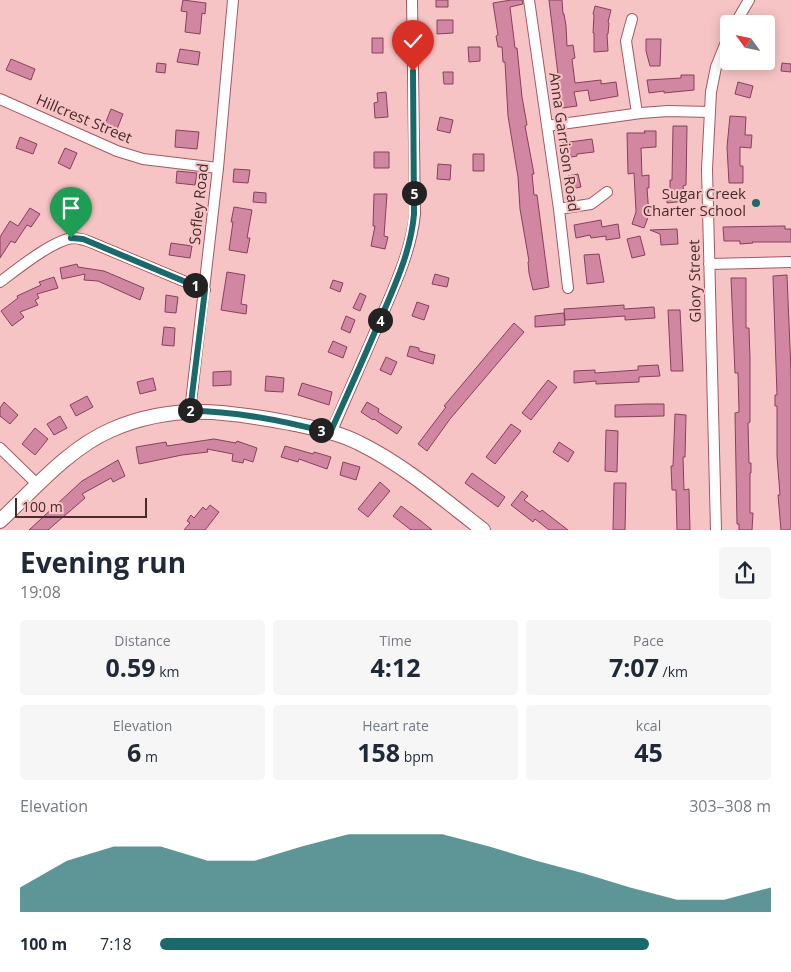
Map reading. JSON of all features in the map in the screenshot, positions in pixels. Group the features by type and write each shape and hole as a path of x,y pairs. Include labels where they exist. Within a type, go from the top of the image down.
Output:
{"street":[{"name":"Sofley Road","path":"190,411 218,168 233,0"},
{"path":"330,433 403,266 413,232 412,0"},
{"name":"Anna Garrison Road","path":"529,0 559,209 568,288"},
{"path":"740,15 749,0"},
{"path":"632,18 626,40 637,113"},
{"name":"Glory Street","path":"716,530 708,169 710,112 716,66 720,56"},
{"name":"Hillcrest Street","path":"0,99 134,157 218,168"},
{"path":"547,126 637,113 668,111 710,112"},
{"path":"559,209 591,204 607,192"},
{"path":"0,282 42,252 63,241 76,238 95,244 205,290"},
{"path":"709,264 791,262"},
{"path":"0,521 82,447 111,430 167,413 208,411 260,417 330,433 356,442 400,467 483,530"},
{"path":"0,448 38,485"}],"building":[{"path":"183,0 206,3 205,14 202,13 200,34 185,32 187,12 181,11"},
{"path":"436,0 448,0 448,7 436,7"},
{"path":"522,0 523,4 510,7 527,125 525,126 534,174 532,174 534,195 537,195 549,287 533,290 529,273 529,261 520,209 518,177 508,116 505,62 503,62 502,47 498,47 493,3"},
{"path":"549,0 562,0 567,46 573,45 575,58 572,59 575,83 601,80 601,84 616,82 618,96 590,101 588,90 574,92 577,106 562,108"},
{"path":"595,6 611,10 607,34 608,51 594,52 593,14"},
{"path":"437,20 453,20 453,33 437,34"},
{"path":"372,38 383,38 383,53 372,53"},
{"path":"646,39 661,39 660,66 650,66 646,51"},
{"path":"468,47 480,47 480,61 469,62"},
{"path":"180,49 200,52 198,65 177,62"},
{"path":"11,59 35,69 31,80 6,70"},
{"path":"157,63 166,64 165,73 156,72"},
{"path":"782,63 791,64 791,72 781,71"},
{"path":"443,72 453,72 453,84 444,84"},
{"path":"681,75 694,75 694,90 649,93 647,80 681,78"},
{"path":"738,82 753,86 750,98 735,94"},
{"path":"386,92 388,117 375,118 374,103 378,102 377,93"},
{"path":"111,109 123,114 117,129 105,124"},
{"path":"730,116 746,117 745,135 752,135 751,148 740,147 740,166 743,166 743,183 729,183 727,147"},
{"path":"440,117 453,120 450,133 437,130"},
{"path":"673,126 687,126 686,185 683,186 685,201 667,203 667,190 670,190 670,180 672,180"},
{"path":"176,130 199,132 197,149 175,147"},
{"path":"644,131 656,131 656,147 641,148 642,176 649,175 649,188 647,188 649,215 644,228 632,224 636,212 634,173 628,174 627,133 645,133"},
{"path":"20,137 37,144 33,154 16,148"},
{"path":"592,139 594,152 565,158 562,143"},
{"path":"65,148 77,153 70,169 58,163"},
{"path":"374,152 389,152 389,168 374,168"},
{"path":"473,154 484,154 484,171 473,171"},
{"path":"438,164 451,165 450,180 437,179"},
{"path":"234,169 250,170 248,183 233,182"},
{"path":"177,171 197,173 195,185 176,183"},
{"path":"578,174 581,187 570,189 568,176"},
{"path":"254,192 266,193 266,203 253,202"},
{"path":"374,194 387,194 384,236 388,237 385,249 371,246 375,226 373,226"},
{"path":"234,207 252,210 247,238 250,238 247,253 229,250"},
{"path":"30,208 40,214 31,227 27,225 15,243 11,241 0,258 0,237 10,221 18,226"},
{"path":"601,220 602,227 618,224 620,238 606,240 606,236 591,238 590,235 576,238 574,225"},
{"path":"785,226 785,229 791,229 791,242 752,242 740,244 740,241 724,241 723,227"},
{"path":"677,229 678,244 661,245 660,234 650,230"},
{"path":"640,236 645,255 632,258 627,239"},
{"path":"171,243 192,246 190,258 169,255"},
{"path":"599,254 604,282 587,284 584,255"},
{"path":"77,264 78,267 104,271 144,288 140,300 98,281 84,280 85,274 62,279 60,268"},
{"path":"227,272 245,275 241,304 247,305 246,314 221,310"},
{"path":"435,274 449,278 447,287 432,284"},
{"path":"787,275 791,372 791,530 781,530 778,495 780,495 777,456 777,406 775,406 775,395 777,395 773,276"},
{"path":"54,277 58,288 37,294 39,298 35,300 38,305 20,312 24,317 12,326 1,311 18,298 17,296 41,285 39,282"},
{"path":"731,278 746,278 746,328 749,328 750,358 750,422 748,423 749,463 751,463 750,513 753,513 752,530 739,530 739,524 737,524 735,413 739,412 738,373 735,373"},
{"path":"333,280 343,283 340,292 330,288"},
{"path":"360,293 366,296 360,311 353,308"},
{"path":"166,295 178,297 176,313 165,312"},
{"path":"417,302 429,306 424,320 412,316"},
{"path":"624,305 624,309 654,307 655,318 625,320 625,316 565,320 564,309"},
{"path":"668,310 680,310 683,371 671,371"},
{"path":"564,313 565,325 535,327 535,316"},
{"path":"346,316 355,320 350,333 341,329"},
{"path":"514,323 524,332 450,419 427,451 418,444 446,407 444,406"},
{"path":"164,327 175,328 174,346 162,345"},
{"path":"333,341 347,347 343,358 328,352"},
{"path":"410,346 419,348 419,351 435,355 433,364 407,356"},
{"path":"386,357 397,362 391,375 380,370"},
{"path":"658,365 660,376 639,377 639,382 596,384 596,381 574,383 574,371 595,370 595,373 638,370 638,366"},
{"path":"231,371 231,385 213,386 213,372"},
{"path":"266,376 284,378 283,392 265,391"},
{"path":"153,378 156,390 140,394 137,382"},
{"path":"548,380 557,387 531,420 522,413"},
{"path":"302,383 332,392 329,405 298,395"},
{"path":"87,396 93,407 76,416 70,405"},
{"path":"4,402 18,415 10,424 0,416 0,408"},
{"path":"367,402 379,409 378,412 402,427 397,434 361,412"},
{"path":"664,404 664,416 615,417 615,405"},
{"path":"675,414 686,415 685,457 683,457 684,490 689,489 690,530 677,530 676,490 672,490 671,466 673,466"},
{"path":"60,416 67,428 54,435 47,424"},
{"path":"511,424 521,431 495,464 486,457"},
{"path":"35,428 48,439 35,455 22,444"},
{"path":"606,430 618,431 617,472 605,471"},
{"path":"214,439 236,443 237,441 257,448 253,462 244,459 243,463 232,461 233,454 207,449 208,452 139,464 136,447 166,442 167,446"},
{"path":"559,442 574,452 568,462 553,452"},
{"path":"285,446 331,457 327,469 299,459 298,462 281,457"},
{"path":"118,460 125,476 113,482 111,478 82,494 85,498 48,530 29,530 82,481"},
{"path":"343,462 360,467 356,480 340,475"},
{"path":"472,473 505,497 498,507 465,483"},
{"path":"380,482 390,491 368,517 358,509"},
{"path":"614,483 626,483 625,530 613,530"},
{"path":"522,491 528,496 524,500 540,512 542,510 568,530 549,530 535,519 533,522 511,505"},
{"path":"210,505 219,512 205,530 184,530 190,523 187,521 191,515 194,518 203,507 206,510"},
{"path":"401,506 432,530 411,530 393,516"}],"place":[{"name":"Sugar Creek Charter School","path":"756,203"}],"route":[{"path":"71,238 83,239 205,290 190,411 208,411 260,417 330,433 361,366 403,266 413,232 413,71"}]}
